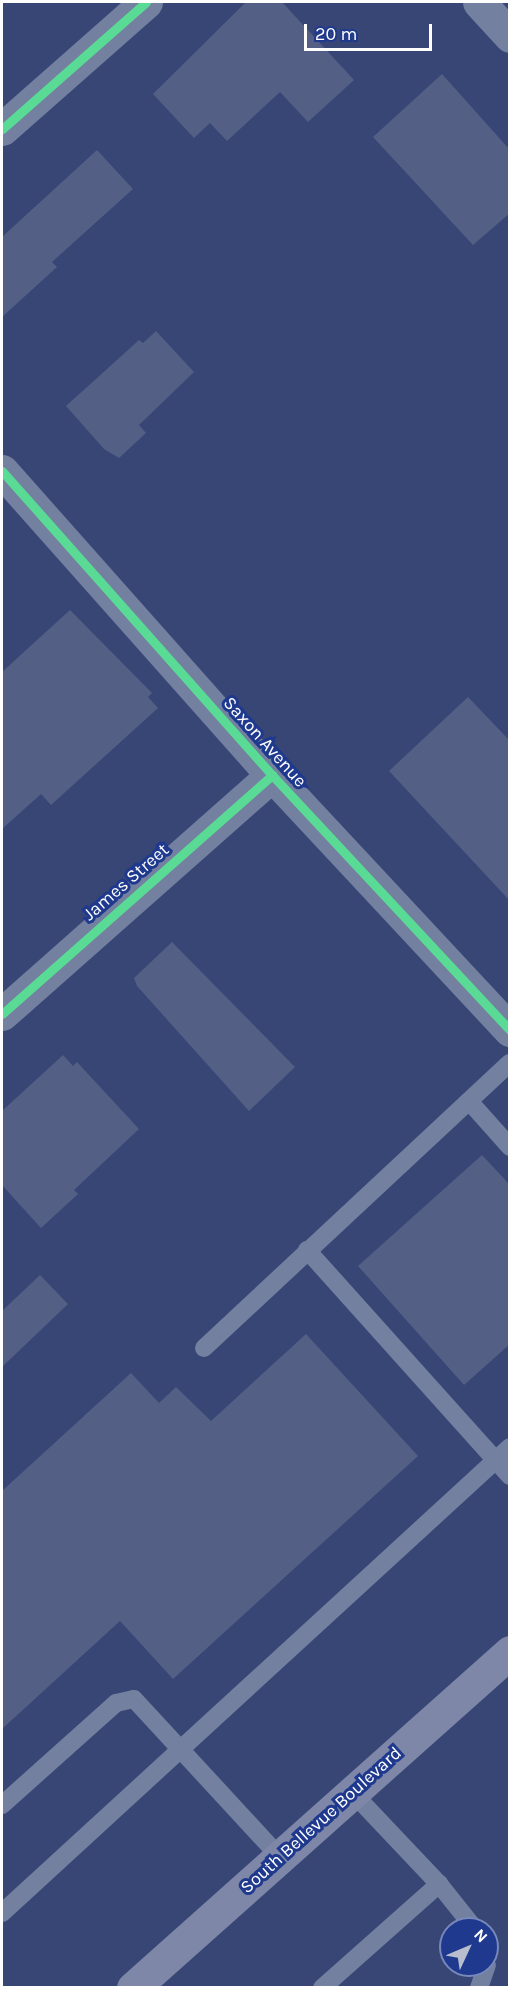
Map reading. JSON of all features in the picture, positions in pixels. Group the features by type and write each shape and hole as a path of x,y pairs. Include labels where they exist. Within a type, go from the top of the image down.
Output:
{"main road":[{"name":"South Bellevue Boulevard","path":"133,1988 510,1652"}],"street":[{"path":"2,129 146,2"},
{"path":"478,2 510,36"},
{"name":"Saxon Avenue","path":"2,471 272,775 510,1030"},
{"name":"James Street","path":"2,1014 272,775"}],"lane":[{"path":"204,1348 510,1063"},
{"path":"469,1101 510,1147"},
{"path":"307,1250 510,1476"},
{"path":"2,1913 510,1448"},
{"path":"2,1805 116,1703 134,1699 183,1748 280,1857"},
{"path":"352,1792 439,1884 465,1917"},
{"path":"322,1988 439,1884"}],"building":[{"path":"246,2 282,2 354,80 308,122 280,92 227,141 210,123 194,138 153,94"},
{"path":"442,74 510,150 510,213 473,245 373,137"},
{"path":"97,150 133,189 52,262 57,267 2,317 2,237"},
{"path":"156,331 194,372 139,425 146,433 119,458 104,449 66,406 139,340 143,343"},
{"path":"70,610 152,693 148,697 158,708 51,805 41,794 2,829 2,672"},
{"path":"468,697 510,741 510,901 389,771"},
{"path":"172,942 295,1067 249,1111 137,986 134,978"},
{"path":"63,1055 73,1066 77,1062 139,1129 74,1190 78,1194 41,1228 2,1185 2,1111"},
{"path":"482,1155 510,1185 510,1344 464,1385 358,1266"},
{"path":"40,1275 68,1304 2,1367 2,1311"},
{"path":"306,1334 418,1456 173,1679 120,1621 2,1729 2,1491 131,1373 159,1403 176,1387 211,1421"}],"cycle path":[{"path":"2,129 146,2"},
{"path":"2,471 272,775 510,1030"},
{"path":"2,1014 272,775"}]}
